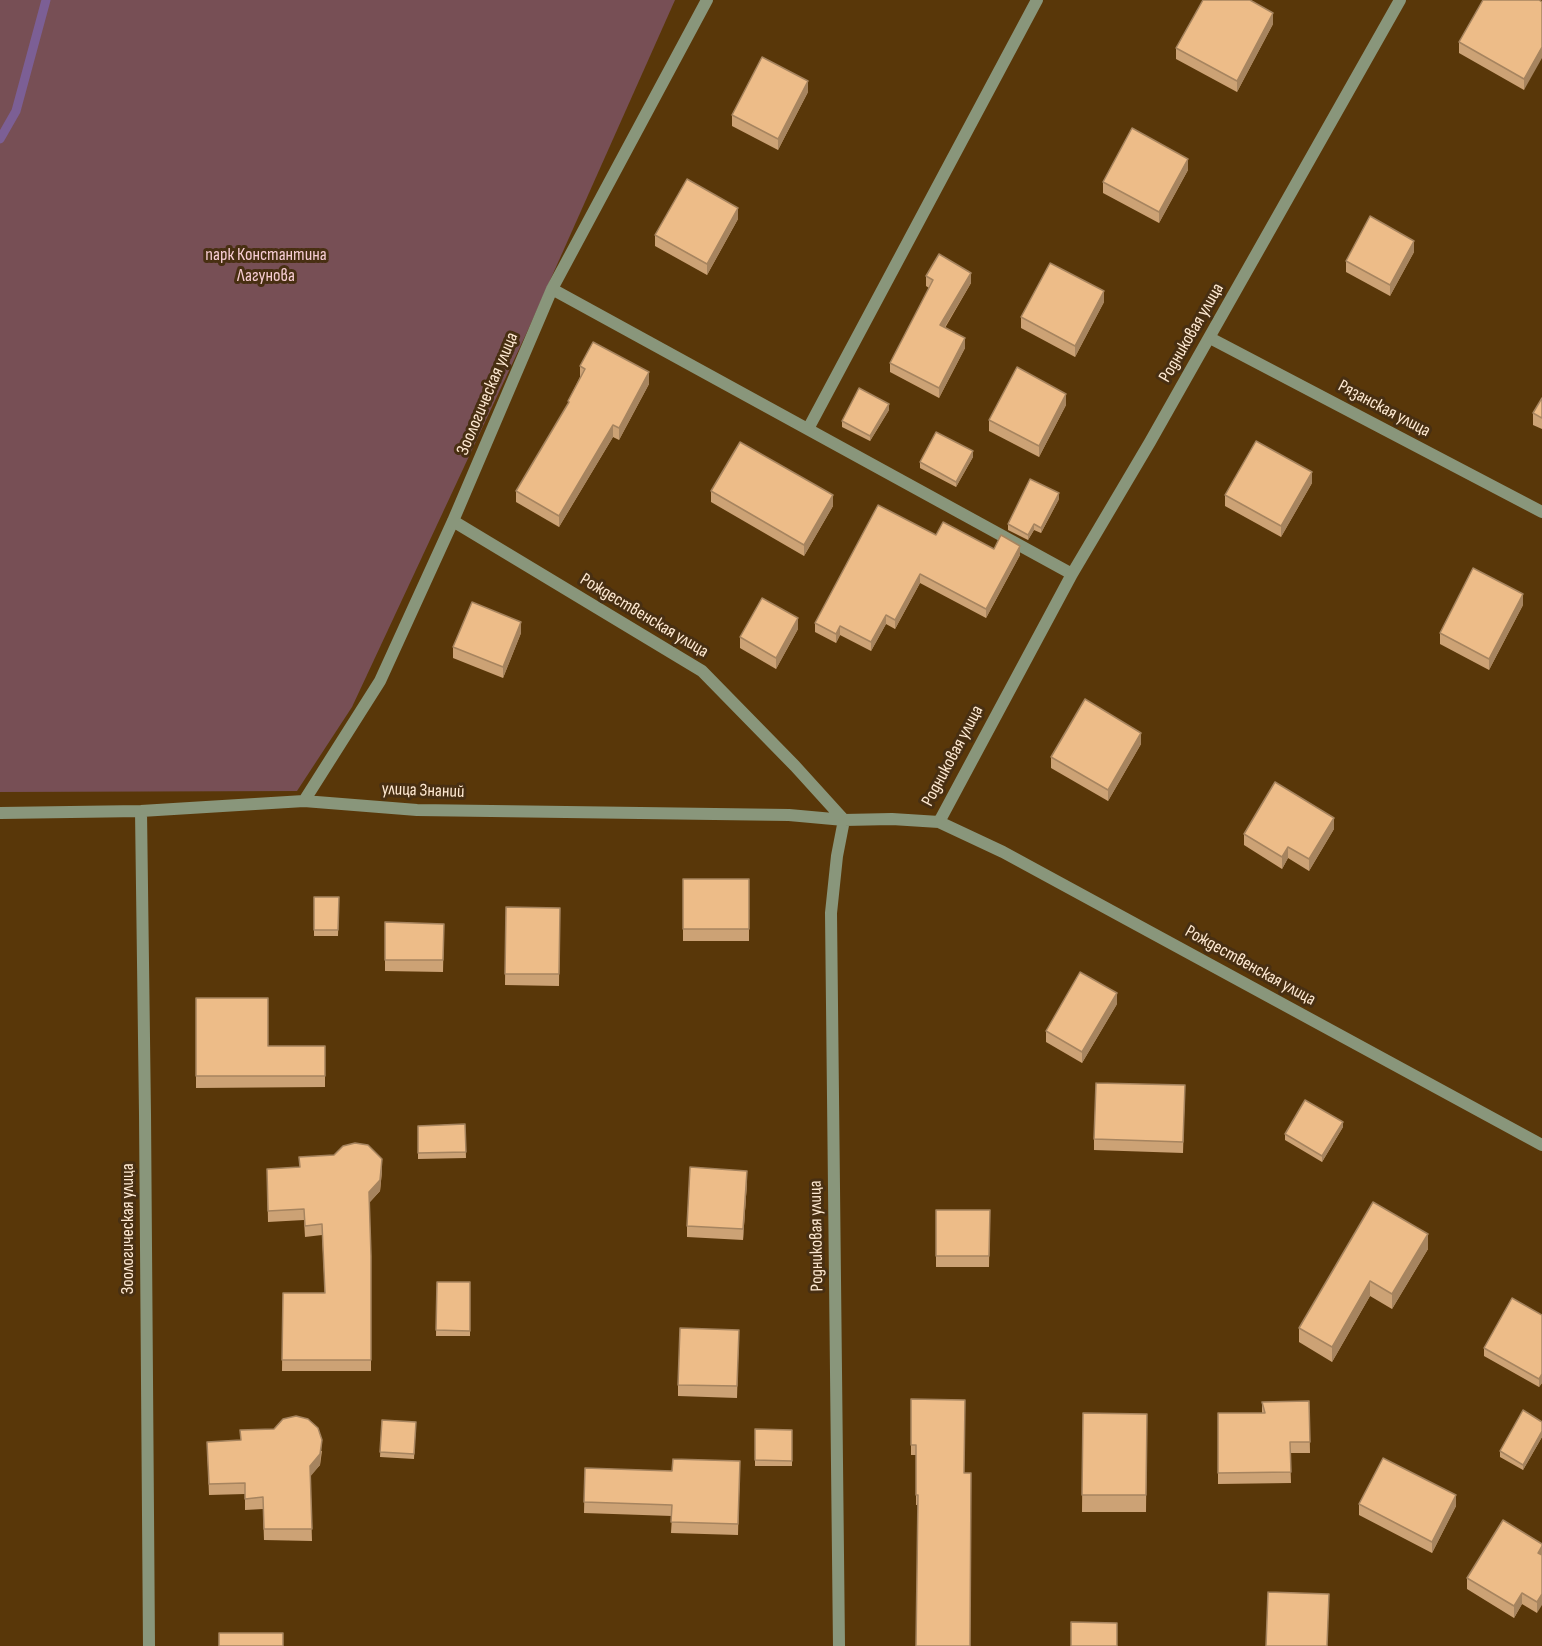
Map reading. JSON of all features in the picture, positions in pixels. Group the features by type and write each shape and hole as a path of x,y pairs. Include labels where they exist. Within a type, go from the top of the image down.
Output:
{"street":[{"name":"Зоологическая улица","path":"304,801 380,681 453,521 552,290 707,0"},
{"path":"808,429 1037,0"},
{"name":"Родниковая улица","path":"839,1646 831,913 837,856 844,820 892,819 939,822 1072,574 1210,338 1400,0"},
{"path":"552,290 1072,574"},
{"name":"Рязанская улица","path":"1210,338 1542,512"},
{"name":"Рождественская улица","path":"453,521 702,671 844,820"},
{"name":"улица Знаний","path":"0,813 141,811 304,801 417,810 778,815 844,820"},
{"name":"Зоологическая улица","path":"141,811 149,1646"},
{"name":"Рождественская улица","path":"939,822 1003,852 1542,1145"}],"green space":[{"name":"парк Константина Лагунова","path":"0,0 675,0 527,332 352,707 297,791 0,792"}],"building":[{"path":"1203,0 1250,0 1273,13 1237,81 1176,48"},
{"path":"1483,0 1539,0 1542,2 1542,47 1524,79 1459,42"},
{"path":"762,57 808,81 778,139 732,115"},
{"path":"1132,128 1188,159 1159,212 1103,182"},
{"path":"687,179 738,208 707,264 655,235"},
{"path":"1370,216 1414,241 1390,285 1346,261"},
{"path":"939,254 971,273 940,325 965,338 939,388 890,363 933,280 926,276"},
{"path":"1050,263 1104,291 1075,346 1021,317"},
{"path":"593,342 649,372 619,428 613,425 559,516 516,491 569,402 585,369 580,366"},
{"path":"1017,367 1066,394 1039,446 989,420"},
{"path":"859,388 889,404 870,436 842,421"},
{"path":"1542,398 1542,418 1533,413"},
{"path":"936,432 973,451 956,482 920,462"},
{"path":"1256,441 1312,472 1281,526 1225,495"},
{"path":"740,442 833,495 804,545 711,491"},
{"path":"1030,479 1059,493 1041,528 1034,524 1028,535 1008,524"},
{"path":"878,505 936,535 943,522 994,549 1001,535 1020,546 986,609 920,574 895,620 886,615 871,642 840,626 836,634 815,623"},
{"path":"1473,568 1523,594 1489,659 1440,633"},
{"path":"762,598 798,618 776,658 740,637"},
{"path":"472,602 521,622 503,667 453,647"},
{"path":"1085,699 1141,733 1108,790 1051,757"},
{"path":"1275,782 1334,818 1309,859 1288,847 1282,857 1244,834"},
{"path":"683,879 749,879 749,929 683,929"},
{"path":"314,897 339,897 338,930 314,930"},
{"path":"506,907 560,908 559,974 505,974"},
{"path":"385,922 444,924 443,960 385,960"},
{"path":"1080,972 1117,993 1082,1052 1046,1031"},
{"path":"196,998 268,998 268,1046 325,1046 325,1076 196,1076"},
{"path":"1096,1083 1185,1085 1183,1142 1094,1139"},
{"path":"1305,1100 1343,1122 1322,1156 1285,1134"},
{"path":"465,1124 466,1152 418,1153 418,1126"},
{"path":"355,1143 368,1145 382,1159 380,1180 369,1192 371,1360 282,1360 283,1293 325,1293 322,1224 305,1226 304,1209 268,1211 267,1169 300,1167 299,1157 334,1155 343,1146"},
{"path":"690,1167 747,1171 743,1229 687,1226"},
{"path":"1373,1202 1428,1234 1392,1294 1370,1281 1332,1347 1299,1328"},
{"path":"936,1210 990,1210 989,1256 936,1256"},
{"path":"437,1282 470,1282 470,1331 436,1330"},
{"path":"1512,1298 1542,1315 1542,1374 1539,1379 1484,1348"},
{"path":"680,1328 739,1330 737,1386 678,1385"},
{"path":"911,1399 965,1400 964,1473 971,1473 970,1646 916,1646 918,1495 916,1495 916,1445 911,1445"},
{"path":"1309,1401 1310,1442 1290,1442 1291,1472 1218,1473 1218,1413 1265,1413 1262,1402"},
{"path":"1523,1410 1542,1422 1542,1431 1523,1465 1500,1451"},
{"path":"1083,1413 1147,1414 1146,1495 1082,1495"},
{"path":"296,1416 308,1419 318,1428 322,1440 320,1454 310,1466 312,1529 264,1529 263,1497 245,1499 245,1483 209,1484 207,1442 241,1440 240,1430 274,1429 283,1419"},
{"path":"382,1420 416,1422 414,1454 380,1452"},
{"path":"755,1429 792,1430 792,1461 755,1460"},
{"path":"1383,1458 1456,1495 1432,1542 1359,1504"},
{"path":"673,1459 740,1461 738,1524 671,1522 672,1505 584,1502 585,1468 672,1471"},
{"path":"1503,1520 1542,1544 1538,1553 1542,1555 1542,1594 1537,1602 1522,1593 1514,1606 1467,1578"},
{"path":"1268,1592 1329,1594 1327,1646 1266,1646"},
{"path":"1071,1622 1117,1623 1117,1646 1071,1646"},
{"path":"219,1633 283,1633 283,1646 219,1646"}],"waterway":[{"path":"0,139 16,111 46,0"}]}
